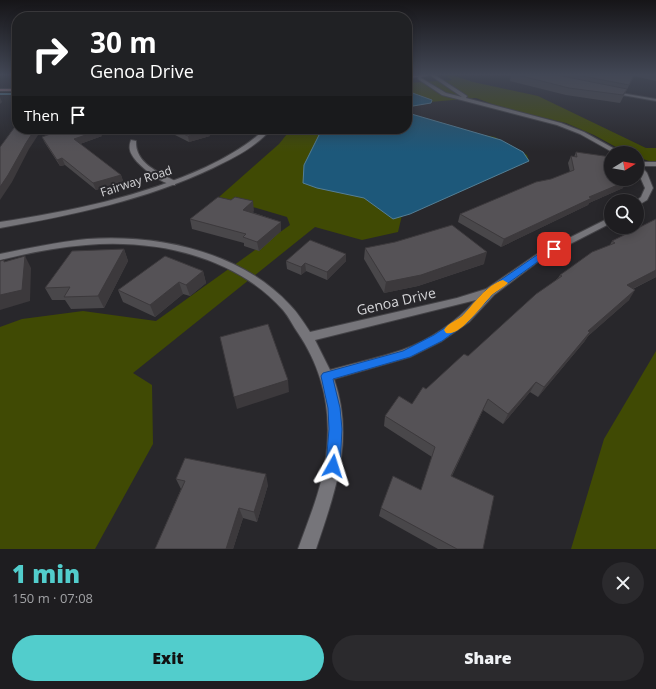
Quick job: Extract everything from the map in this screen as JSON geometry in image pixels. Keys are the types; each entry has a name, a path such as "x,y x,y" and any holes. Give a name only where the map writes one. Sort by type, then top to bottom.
{"street":[{"path":"466,101 559,124 582,133 606,146"},
{"path":"473,101 481,105"},
{"name":"Fairway Road","path":"0,225 97,206 172,183 228,158 251,144 262,134"},
{"path":"132,141 131,147 136,157 144,165 172,183"},
{"path":"644,164 656,164"},
{"path":"644,173 649,188 644,198"},
{"name":"Genoa Drive","path":"327,376 406,354 438,338 465,319 490,292 540,256 604,224"},
{"path":"0,257 46,248 106,242 152,243 186,249 223,262 267,288 293,314 308,337 327,376 334,408 335,448 333,466 307,549"},
{"name":"Genoa Drive","path":"308,337 458,302 490,292"}],"green space":[{"path":"412,101 446,101 412,104"},
{"path":"483,101 548,101 642,146 614,146 594,135 566,123 500,107"},
{"path":"422,119 461,131 495,137 527,155 529,161 423,208 403,211 398,232 362,240 315,227 133,373 152,385 153,444 95,549 0,549 0,327 22,319 83,311 156,321 290,225 287,217 219,197 279,144 287,134 412,134 412,126"},
{"path":"644,147 656,148 656,161 644,159"},
{"path":"656,351 656,549 571,549 604,439"}],"water":[{"path":"412,101 432,101 431,103 412,106"},
{"path":"412,114 501,140 523,152 529,161 410,214 393,219 364,198 317,188 303,183 304,165 320,134 412,134"}],"building":[{"path":"12,131 12,134 32,134 0,187 0,147"},
{"path":"50,134 88,134 74,139 121,175 93,183 62,158 57,160 42,137"},
{"path":"184,134 195,134 188,136"},
{"path":"576,152 604,156 604,186 615,186 589,197 592,198 504,239 460,214 536,182 551,179 574,170 571,156 577,157"},
{"path":"218,197 231,200 235,197 253,201 243,210 281,222 257,242 243,237 246,234 190,219"},
{"path":"656,219 656,270 627,285 635,290 588,331 590,332 544,387 536,382 508,414 488,399 451,476 494,496 483,549 457,549 381,508 393,476 421,490 435,447 385,416 399,396 412,404 423,387 426,389 464,354 468,356 536,294 562,276 560,275 592,252 615,243 612,241 626,234 644,234 644,225"},
{"path":"452,225 487,252 421,275 386,282 365,248 395,242"},
{"path":"310,240 346,254 327,272 305,263 301,267 286,261"},
{"path":"124,249 98,296 64,297 70,287 45,288 72,251"},
{"path":"25,256 22,290 0,295 0,261 4,260 4,262"},
{"path":"165,256 203,271 186,285 179,282 150,305 118,290"},
{"path":"268,324 288,380 234,397 220,337"},
{"path":"185,458 266,474 254,512 239,508 226,549 155,549 185,481 176,479"}],"slow traffic":[{"path":"450,330 465,319 490,292 503,283"}],"route":[{"path":"333,466 336,429 332,393 327,376 406,354 438,338 465,319 490,292 540,256 554,249"}]}
